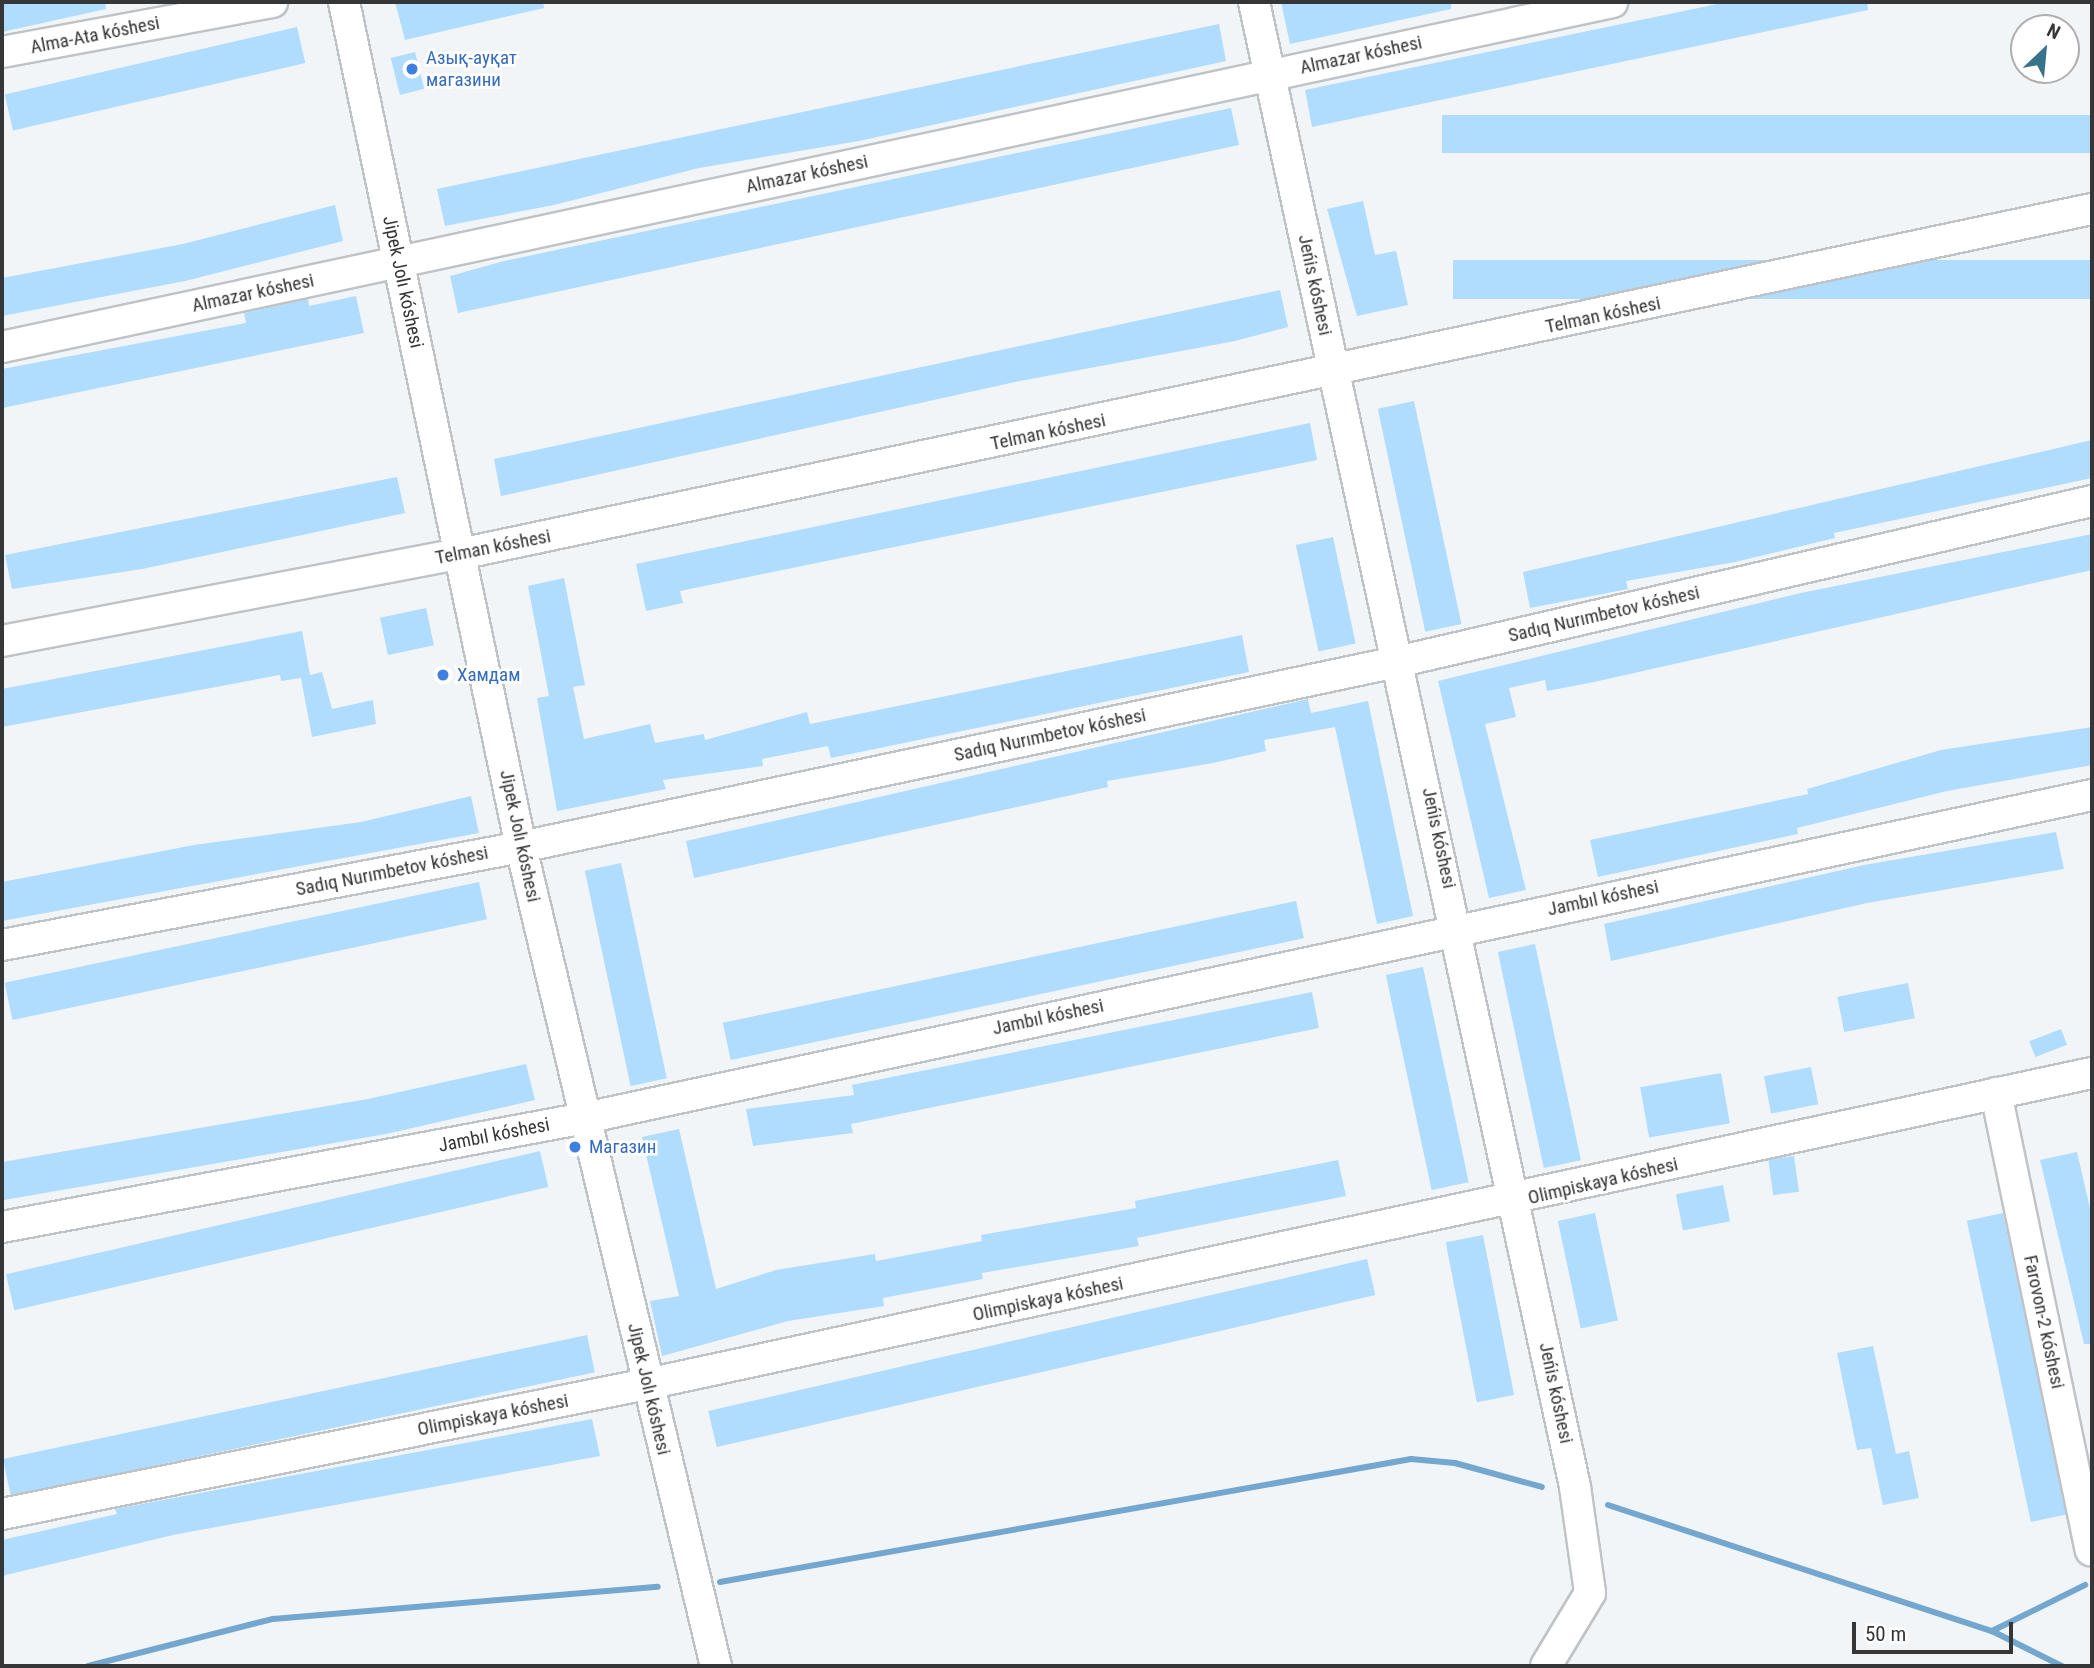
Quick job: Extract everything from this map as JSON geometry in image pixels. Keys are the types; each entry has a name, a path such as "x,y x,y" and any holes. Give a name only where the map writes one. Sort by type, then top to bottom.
{"street":[{"name":"Alma-Ata kóshesi","path":"2,52 272,2"},
{"name":"Jipek Jolı kóshesi","path":"344,2 521,847 716,1666"},
{"name":"Jeńis kóshesi","path":"1254,2 1333,373 1401,661 1516,1200 1590,1592 1546,1666"},
{"name":"Almazar kóshesi","path":"2,347 1612,2"},
{"name":"Telman kóshesi","path":"2,641 460,554 1333,373 2092,209"},
{"name":"Sadıq Nurımbetov kóshesi","path":"2,944 521,847 1401,661 2092,501"},
{"name":"Jambıl kóshesi","path":"2,1227 585,1118 1458,928 2092,795"},
{"name":"Olimpiskaya kóshesi","path":"2,1514 647,1384 1516,1200 2092,1073"},
{"name":"Farovon-2 kóshesi","path":"1996,1093 2091,1550"}],"building":[{"path":"2,2 105,2 106,9 2,32"},
{"path":"395,2 543,2 544,8 405,40"},
{"path":"1281,2 1451,2 1451,9 1290,44"},
{"path":"1727,2 1867,2 1868,10 1312,127 1305,90"},
{"path":"1219,24 1226,61 859,141 699,168 554,205 445,226 437,189"},
{"path":"297,27 305,63 13,131 5,94"},
{"path":"415,52 424,89 400,95 391,58"},
{"path":"1231,108 1239,145 458,313 450,276 504,261"},
{"path":"1442,115 2092,115 2092,153 1442,153"},
{"path":"1363,201 1375,255 1396,251 1408,305 1357,316 1327,209"},
{"path":"335,205 343,241 185,281 2,316 2,278 183,244"},
{"path":"1453,260 2092,260 2092,299 1453,299"},
{"path":"1280,290 1288,327 1235,341 1015,382 501,496 494,459"},
{"path":"356,296 364,333 2,408 2,369 246,323 244,313 308,299 309,306"},
{"path":"1414,401 1461,624 1425,632 1378,409"},
{"path":"1310,423 1317,460 680,591 683,603 646,611 636,564"},
{"path":"2092,440 2092,478 1834,533 1835,538 1735,562 1626,581 1628,589 1530,608 1523,572"},
{"path":"397,477 405,513 142,569 12,589 5,555"},
{"path":"2092,534 2092,570 1594,682 1547,691 1545,680 1509,688 1516,717 1485,724 1526,890 1489,898 1438,681 1801,593"},
{"path":"1333,537 1356,644 1318,652 1296,545"},
{"path":"564,578 585,685 573,687 584,739 650,724 655,743 704,734 705,740 807,712 810,724 1242,635 1249,672 831,758 828,746 762,759 763,766 663,780 666,789 557,811 537,698 549,696 528,586"},
{"path":"426,608 434,645 388,655 380,618"},
{"path":"302,631 310,675 322,672 332,709 373,700 376,724 312,737 301,678 281,681 280,675 2,727 2,689"},
{"path":"1308,699 1311,713 1368,701 1413,916 1377,924 1335,727 1264,740 1266,751 1107,781 1108,787 694,878 686,841"},
{"path":"2092,727 2092,765 1947,791 1797,828 1798,834 1598,877 1590,840 1808,794 1807,789 1941,750"},
{"path":"471,796 479,833 2,921 2,882 194,845 361,822"},
{"path":"2056,832 2064,869 1867,903 1611,961 1604,924 1864,865"},
{"path":"621,863 667,1078 631,1086 585,871"},
{"path":"479,882 487,919 12,1020 5,983"},
{"path":"1296,901 1304,938 731,1060 723,1023"},
{"path":"1535,944 1581,1160 1544,1168 1498,952"},
{"path":"1423,967 1469,1182 1432,1190 1386,975"},
{"path":"1908,983 1915,1018 1844,1032 1837,997"},
{"path":"1312,992 1319,1028 851,1124 853,1133 753,1146 746,1109 854,1095 852,1085"},
{"path":"2061,1029 2067,1045 2035,1057 2029,1041"},
{"path":"526,1064 535,1100 386,1134 4,1200 2,1162 368,1099"},
{"path":"1811,1067 1818,1104 1771,1113 1764,1076"},
{"path":"1721,1073 1730,1123 1649,1137 1640,1087"},
{"path":"679,1129 716,1289 776,1270 875,1254 876,1261 982,1241 981,1235 1136,1208 1135,1201 1338,1160 1346,1196 1137,1238 1139,1246 982,1273 983,1279 883,1298 884,1306 788,1321 662,1356 650,1301 679,1296 642,1137"},
{"path":"540,1151 548,1187 14,1310 6,1274"},
{"path":"2077,1152 2092,1217 2092,1344 2084,1344 2040,1160"},
{"path":"1794,1156 1799,1192 1773,1195 1768,1160"},
{"path":"1723,1185 1730,1221 1683,1230 1676,1194"},
{"path":"1595,1213 1618,1321 1581,1328 1558,1221"},
{"path":"2003,1213 2067,1514 2031,1522 1967,1221"},
{"path":"1483,1235 1514,1395 1477,1402 1446,1242"},
{"path":"1367,1259 1375,1295 717,1447 708,1411"},
{"path":"587,1335 595,1372 11,1496 3,1459"},
{"path":"1873,1346 1896,1454 1909,1451 1919,1498 1883,1505 1871,1448 1857,1450 1837,1353"},
{"path":"592,1419 600,1456 173,1535 2,1576 2,1540 117,1514 115,1509"}],"waterway":[{"path":"720,1582 1411,1459 1455,1463 1542,1487"},
{"path":"1608,1505 1992,1631 2085,1585"},
{"path":"88,1666 273,1619 658,1587"},
{"path":"1992,1631 2062,1666"}],"place":[{"name":"Азық-ауқат магазини","path":"412,69"},
{"name":"Хамдам","path":"443,675"},
{"name":"Магазин","path":"575,1147"}]}
